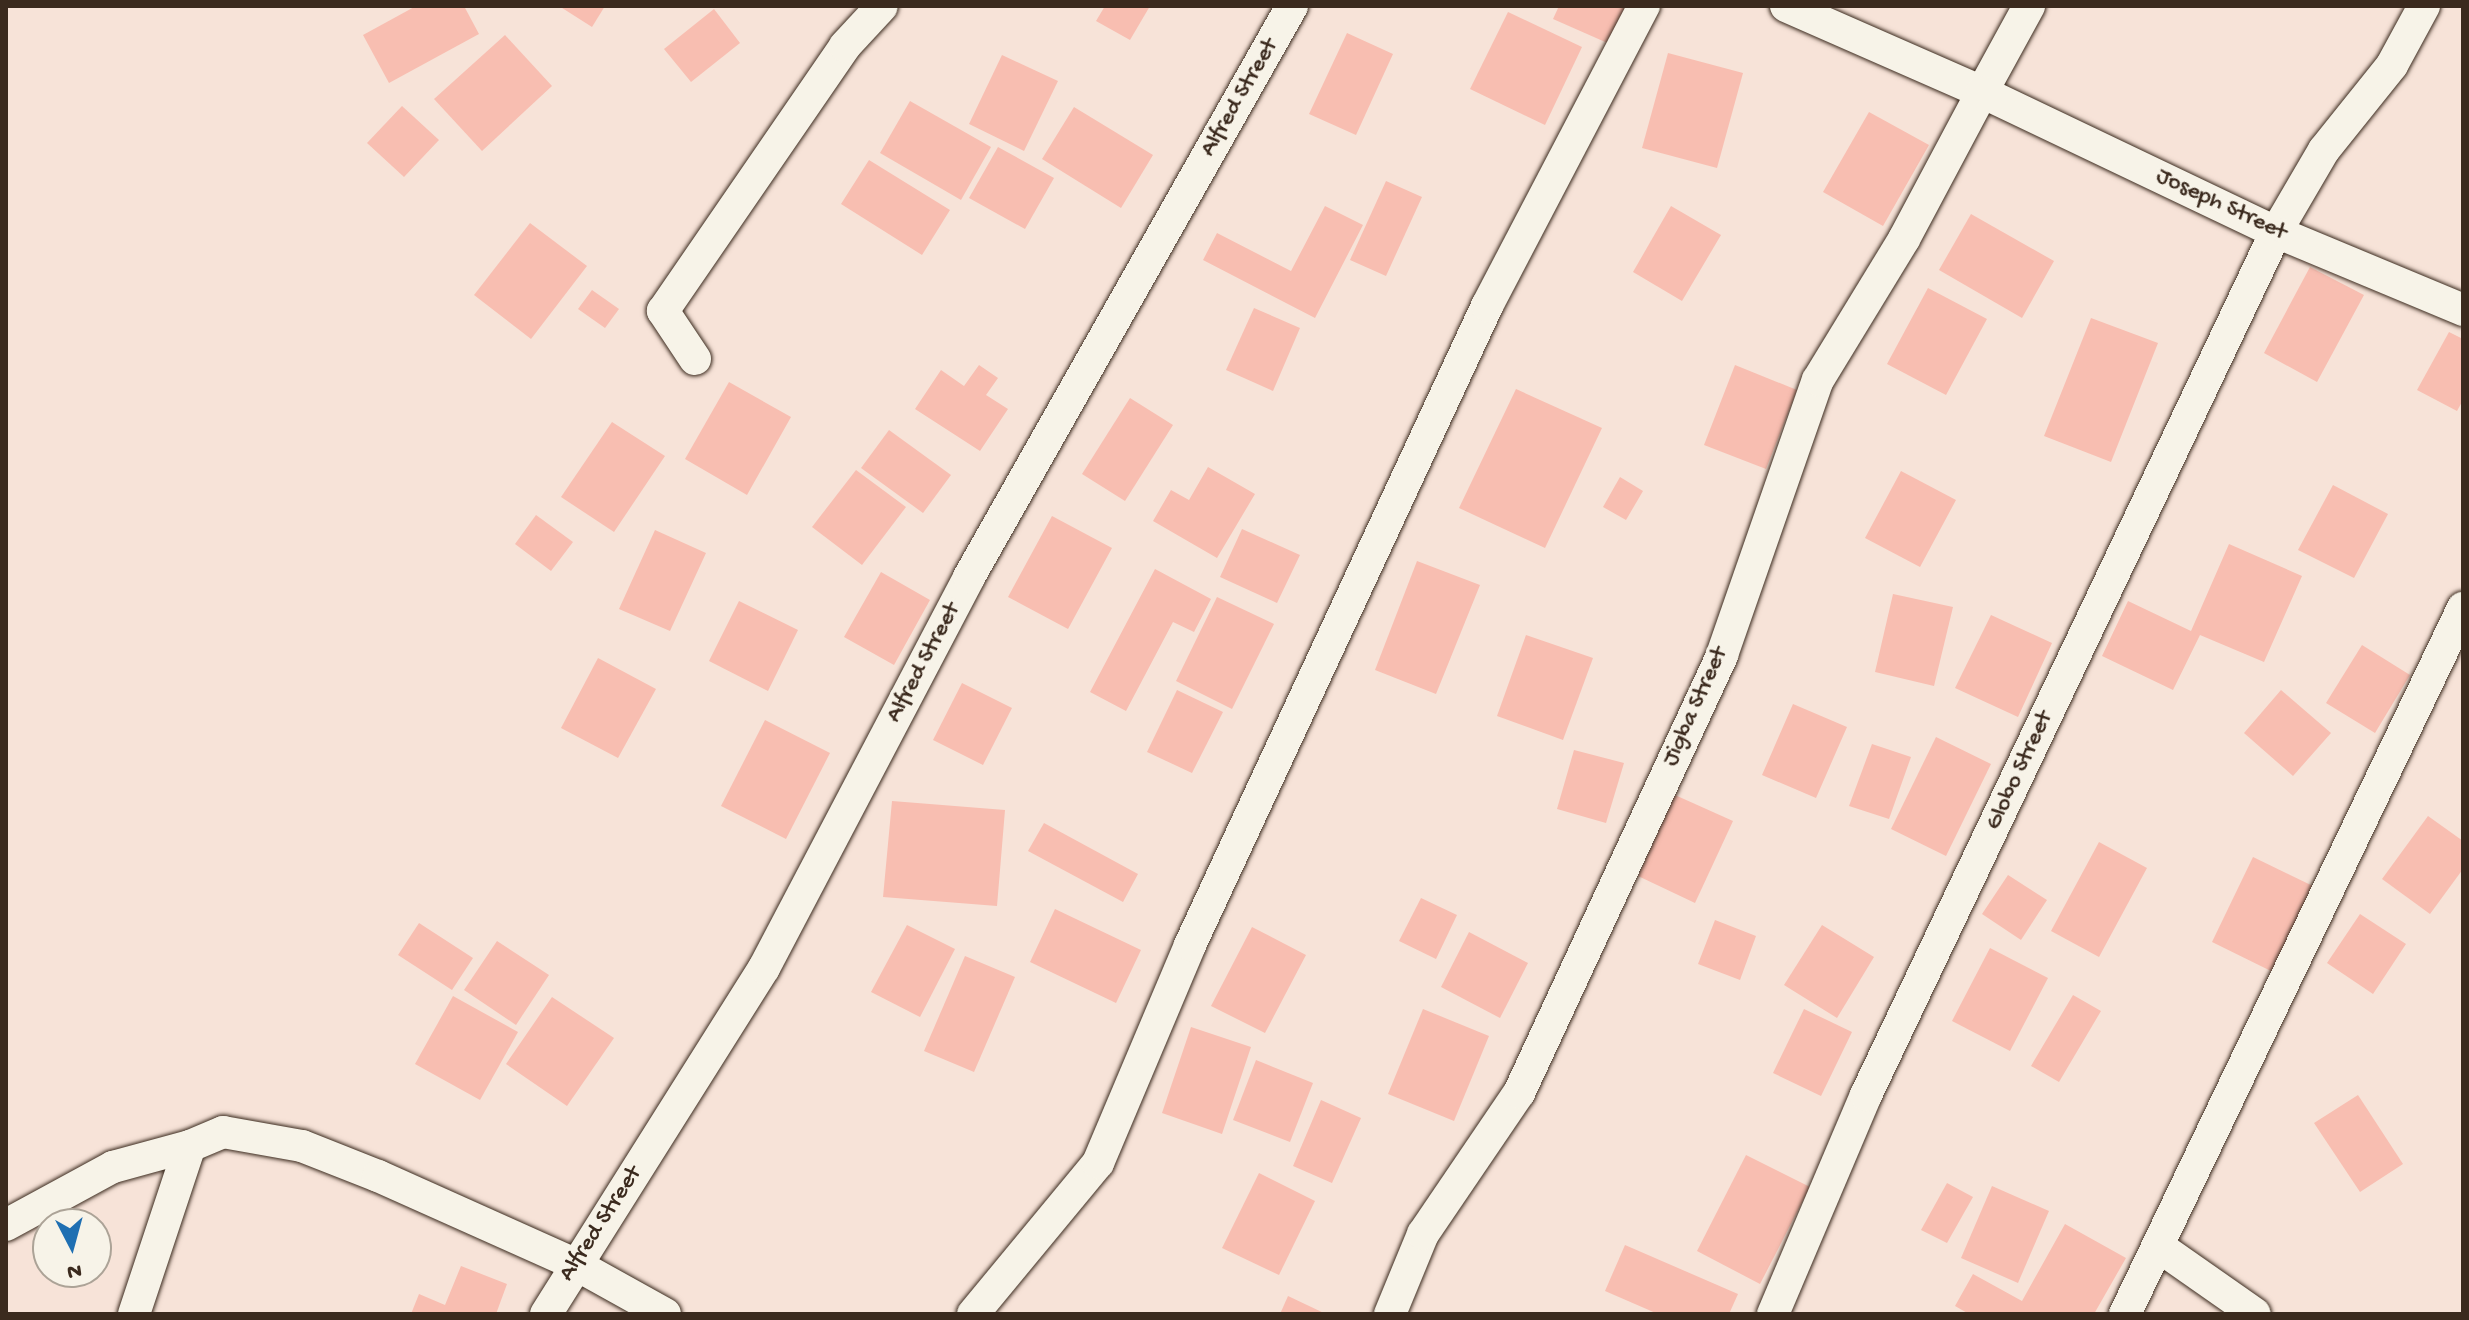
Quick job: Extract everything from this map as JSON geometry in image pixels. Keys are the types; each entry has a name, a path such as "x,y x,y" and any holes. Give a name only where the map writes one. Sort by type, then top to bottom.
{"street":[{"path":"695,359 663,311 845,46 882,6"},
{"name":"Alfred Street","path":"546,1314 764,968 969,577 1292,6"},
{"path":"973,1314 1098,1163 1190,945 1487,306 1644,6"},
{"name":"Joseph Street","path":"1786,6 1982,92 2276,232 2463,310"},
{"name":"Jigba Street","path":"1390,1314 1423,1234 1519,1093 1715,669 1818,380 1904,239 2029,6"},
{"name":"Globo Street","path":"1773,1314 1866,1095 2276,232 2324,150 2392,65 2424,6"},
{"path":"2125,1314 2463,608"},
{"path":"6,1225 113,1167 190,1146 223,1132 302,1146 575,1264 665,1314"},
{"path":"134,1314 190,1146"},
{"path":"2158,1246 2255,1314"}],"building":[{"path":"416,6 464,6 479,34 389,83 363,35"},
{"path":"559,6 605,6 592,27"},
{"path":"1105,6 1150,6 1130,40 1096,21"},
{"path":"1559,6 1630,6 1612,45 1553,19"},
{"path":"714,9 740,43 691,82 664,49"},
{"path":"1508,12 1582,47 1545,125 1470,89"},
{"path":"1347,33 1393,54 1356,135 1309,114"},
{"path":"505,35 552,86 482,151 434,99"},
{"path":"1668,53 1743,73 1717,168 1642,148"},
{"path":"1002,55 1058,81 1024,151 969,124"},
{"path":"910,101 991,147 961,200 880,153"},
{"path":"402,106 439,140 404,177 367,143"},
{"path":"1074,107 1153,155 1121,208 1042,159"},
{"path":"1869,112 1929,145 1883,226 1823,192"},
{"path":"998,147 1054,178 1025,229 969,198"},
{"path":"869,160 950,210 922,255 841,204"},
{"path":"1386,181 1422,197 1386,276 1350,260"},
{"path":"1325,206 1363,225 1315,318 1203,260 1217,233 1291,271"},
{"path":"1671,206 1721,235 1682,301 1633,272"},
{"path":"1971,214 2054,261 2022,318 1939,270"},
{"path":"530,223 587,266 531,339 474,295"},
{"path":"2310,267 2364,295 2317,382 2264,353"},
{"path":"1928,288 1987,319 1946,395 1887,364"},
{"path":"592,290 619,309 605,328 578,309"},
{"path":"1254,308 1300,328 1273,391 1226,370"},
{"path":"2091,318 2158,343 2111,462 2044,436"},
{"path":"2449,332 2463,339 2463,400 2457,411 2417,390"},
{"path":"979,365 998,378 986,395 1008,409 980,451 915,409 941,370 964,386"},
{"path":"1735,365 1797,390 1766,469 1704,445"},
{"path":"729,382 791,417 747,495 685,459"},
{"path":"1516,389 1602,428 1545,548 1459,508"},
{"path":"1130,398 1173,425 1125,501 1082,474"},
{"path":"612,422 665,456 614,532 561,497"},
{"path":"889,430 951,475 923,513 861,468"},
{"path":"1208,467 1255,494 1217,558 1153,521 1171,490 1189,500"},
{"path":"856,470 906,507 862,565 812,527"},
{"path":"1901,471 1956,500 1920,567 1865,538"},
{"path":"1620,477 1643,491 1626,520 1603,507"},
{"path":"2333,485 2388,514 2354,578 2298,550"},
{"path":"536,515 573,542 551,571 515,544"},
{"path":"1052,516 1112,548 1068,629 1008,597"},
{"path":"1242,529 1300,555 1277,603 1220,577"},
{"path":"655,530 706,553 670,631 619,609"},
{"path":"2229,544 2302,576 2264,662 2200,635 2173,690 2102,656 2128,601 2191,631"},
{"path":"1417,561 1480,585 1436,694 1375,670"},
{"path":"1155,569 1211,599 1194,632 1173,622 1126,711 1090,692"},
{"path":"881,572 930,600 894,665 844,637"},
{"path":"1893,594 1953,607 1934,686 1875,672"},
{"path":"1217,597 1274,624 1232,709 1176,681"},
{"path":"739,601 798,630 768,691 709,661"},
{"path":"1991,615 2052,643 2018,717 1955,688"},
{"path":"1526,635 1593,658 1563,740 1497,716"},
{"path":"2362,645 2410,675 2375,733 2326,703"},
{"path":"598,658 656,689 618,758 561,728"},
{"path":"962,683 1012,708 983,765 933,740"},
{"path":"1177,690 1223,712 1192,773 1147,752"},
{"path":"2281,690 2331,733 2293,776 2244,733"},
{"path":"1793,704 1847,727 1816,798 1762,775"},
{"path":"765,720 830,753 786,839 721,806"},
{"path":"1936,737 1991,764 1946,856 1891,829"},
{"path":"1872,744 1911,757 1889,819 1849,806"},
{"path":"1574,750 1624,763 1606,823 1557,809"},
{"path":"1675,795 1733,821 1695,903 1638,876"},
{"path":"892,801 1005,810 997,906 883,897"},
{"path":"2428,816 2463,841 2463,869 2430,914 2382,879"},
{"path":"1044,823 1138,874 1123,902 1028,851"},
{"path":"2099,842 2147,868 2099,957 2051,931"},
{"path":"2253,857 2317,888 2275,973 2212,942"},
{"path":"2008,875 2047,900 2021,940 1982,914"},
{"path":"1421,898 1457,915 1436,959 1399,941"},
{"path":"1055,909 1141,950 1116,1003 1030,962"},
{"path":"2360,914 2406,944 2373,994 2327,963"},
{"path":"1715,920 1756,936 1740,980 1698,964"},
{"path":"419,923 473,958 452,990 398,955"},
{"path":"907,925 955,949 920,1017 871,992"},
{"path":"1822,925 1874,957 1837,1018 1784,985"},
{"path":"1252,927 1306,955 1265,1033 1211,1006"},
{"path":"1469,932 1528,963 1500,1018 1441,987"},
{"path":"497,941 549,975 516,1025 464,990"},
{"path":"1990,948 2048,978 2010,1051 1952,1021"},
{"path":"965,956 1015,977 974,1072 924,1051"},
{"path":"2073,995 2101,1011 2059,1082 2031,1066"},
{"path":"453,996 518,1032 480,1100 415,1064"},
{"path":"552,997 614,1038 567,1106 506,1064"},
{"path":"1423,1009 1489,1036 1454,1121 1388,1094"},
{"path":"1804,1009 1852,1032 1821,1096 1773,1073"},
{"path":"1191,1027 1251,1047 1222,1134 1162,1113"},
{"path":"1256,1060 1313,1083 1290,1142 1233,1120"},
{"path":"2358,1095 2403,1164 2360,1192 2314,1123"},
{"path":"1321,1100 1361,1118 1332,1183 1293,1166"},
{"path":"1746,1155 1810,1187 1760,1284 1697,1251"},
{"path":"1259,1173 1315,1201 1279,1275 1222,1248"},
{"path":"1947,1183 1973,1197 1947,1243 1921,1230"},
{"path":"1992,1186 2049,1211 2018,1283 1961,1258"},
{"path":"2065,1224 2126,1258 2094,1314 1969,1314 1955,1306 1973,1274 2022,1301"},
{"path":"1625,1245 1738,1294 1729,1314 1658,1314 1605,1291"},
{"path":"461,1266 507,1284 496,1314 411,1314 419,1294 445,1305"},
{"path":"1288,1296 1326,1314 1280,1314"}]}
